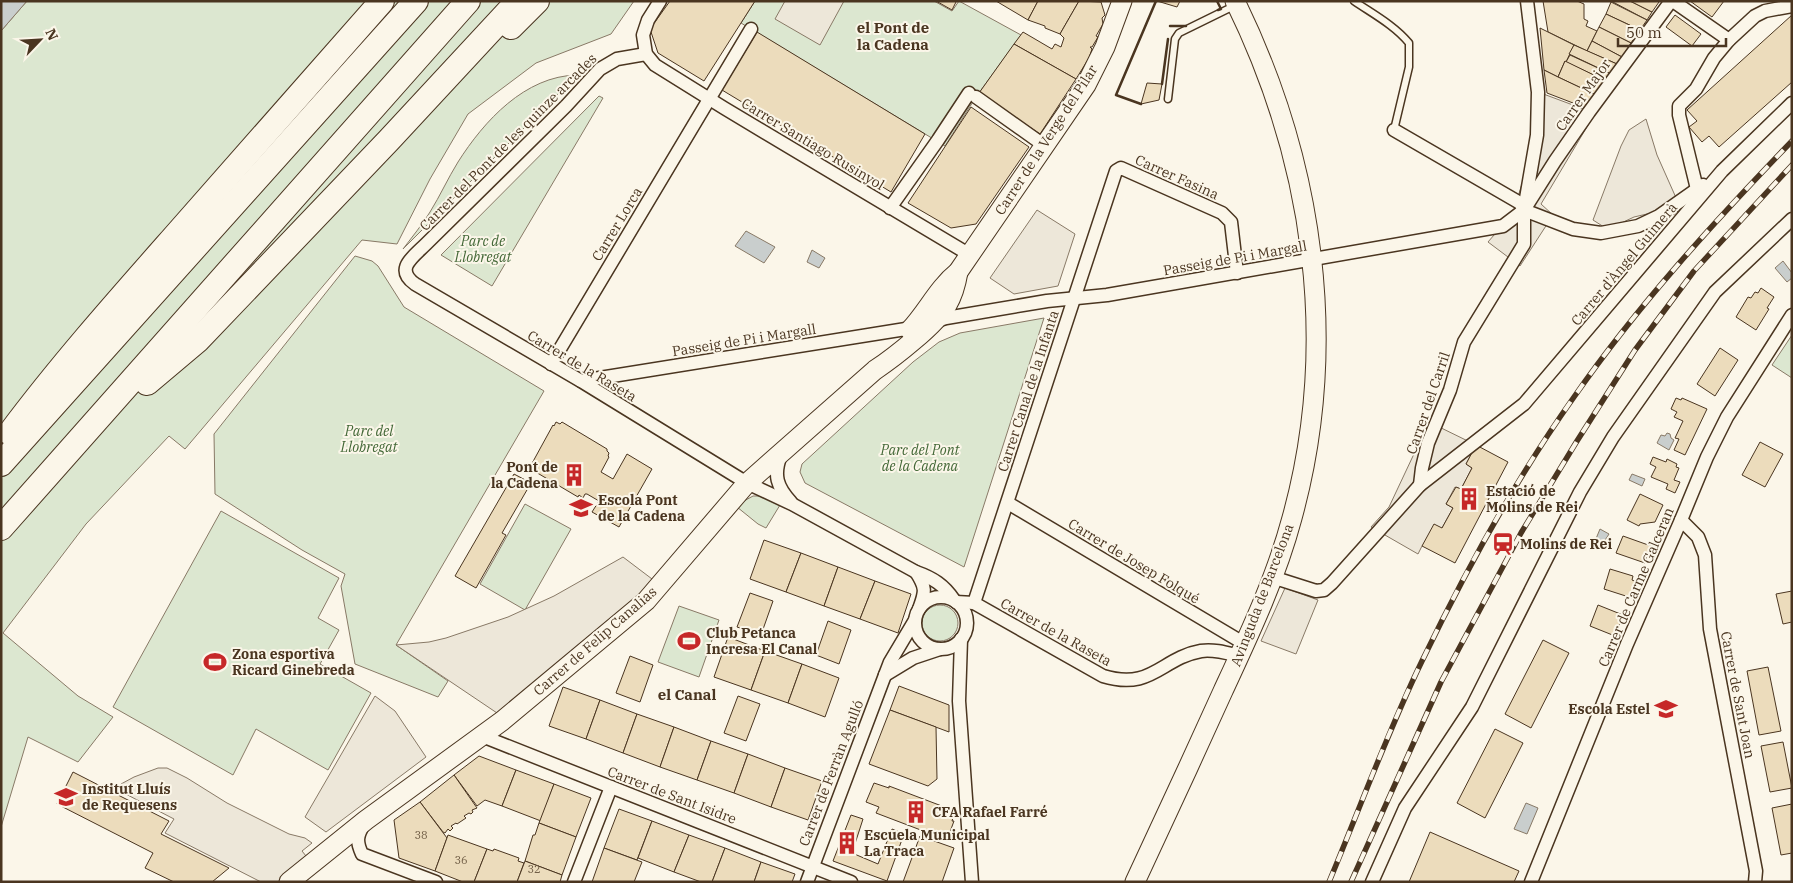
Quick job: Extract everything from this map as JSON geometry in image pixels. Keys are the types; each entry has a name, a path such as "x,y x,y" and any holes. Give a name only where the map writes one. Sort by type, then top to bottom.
{"highway":[{"path":"1,445 36,398 125,292 382,1"},
{"path":"1,464 416,1"},
{"path":"1,528 468,1"},
{"path":"91,428 198,340 389,140 518,1"},
{"path":"389,140 463,76 537,1"}],"street":[{"path":"646,54 644,28 660,1"},
{"name":"Carrer de la Verge del Pilar","path":"912,328 970,255 1086,85 1097,64 1122,1"},
{"name":"Carrer del Carril","path":"1420,485 1428,442 1450,390 1464,342 1524,244 1524,210 1537,134 1538,92 1527,1"},
{"path":"1672,1 1729,40"},
{"name":"Carrer Major","path":"1524,210 1589,112 1672,1"},
{"name":"Avinguda de Barcelona","path":"1135,882 1242,650 1272,577 1292,520 1307,455 1312,420 1316,378 1317,334 1313,260 1304,204 1285,124 1263,64 1236,3"},
{"path":"1696,190 1679,115 1679,106 1696,89 1714,58 1729,40 1755,16 1764,12 1792,6"},
{"name":"Carrer Lorca","path":"551,364 750,29"},
{"name":"Carrer Santiago Rusinyol","path":"646,54 655,65 708,98 970,255"},
{"name":"Carrer del Pont de les quinze arcades","path":"405,272 407,264 426,244 600,69 617,59 646,54"},
{"path":"890,208 972,95 1045,146"},
{"name":"Carrer d'Àngel Guimerà","path":"1420,485 1524,404 1722,171 1792,103"},
{"path":"1394,130 1520,203 1524,210 1573,229 1601,233 1638,226 1659,216 1722,171"},
{"name":"Carrer Fasina","path":"1116,171 1121,168 1222,213 1231,222 1237,273"},
{"name":"Carrer Canal de la Infanta","path":"974,603 1116,171"},
{"name":"Passeig de Pi i Margall","path":"940,319 1047,301 1107,295 1503,226 1524,210"},
{"path":"1372,882 1405,808 1472,707 1580,492 1613,437 1715,292 1792,219"},
{"name":"Carrer de la Raseta","path":"405,272 407,277 415,284 581,381 748,483 764,482 792,504 936,581 947,590 955,601"},
{"name":"Carrer de la Verge del Pilar","path":"940,319 937,308 944,298 951,278"},
{"name":"Carrer de Carme Galceran","path":"1531,882 1627,644 1716,436 1792,315"},
{"name":"Carrer de Felip Canalias","path":"874,370 893,359 940,319"},
{"name":"Passeig de Pi i Margall","path":"581,381 912,328"},
{"name":"Carrer de Felip Canalias","path":"289,882 366,820 482,736 646,601 748,483 874,370 888,351 912,328"},
{"path":"782,453 776,469 777,477 784,494 792,504"},
{"path":"1272,577 1316,591 1324,590 1339,576 1420,485"},
{"name":"Carrer de Josep Folqué","path":"1008,503 1242,650"},
{"name":"Carrer de Sant Joan","path":"1681,520 1698,537 1705,555 1710,629 1756,872 1755,882"},
{"path":"916,572 924,586 925,593 916,616 916,629 924,643 932,648 940,649"},
{"path":"916,616 925,604 935,598 944,597 955,601 974,603"},
{"path":"884,675 913,658 948,648 961,639 966,632 966,617 964,610 955,601"},
{"name":"Carrer de la Raseta","path":"974,603 1104,676 1118,680 1146,677 1201,651 1242,650"},
{"name":"Carrer de Ferràn Agulló","path":"807,882 884,675 916,616"},
{"path":"961,639 959,700 972,882"},
{"name":"Carrer de Sant Isidre","path":"482,736 851,882"},
{"path":"574,882 611,787"},
{"path":"366,820 357,836 357,843 362,854 436,882"}],"lane":[{"path":"1354,1 1394,28 1409,42 1409,67 1394,130"},
{"path":"1168,98 1175,39 1178,33 1236,3"}],"green space":[{"path":"27,1 634,1 611,34 536,63 468,114 430,179 397,244 362,240 185,449 169,436 86,524 3,633 78,696 113,717 78,762 28,737 1,827 1,31"},
{"path":"755,1 934,1 952,11 959,1 1021,35 976,97 945,146 741,23"},
{"path":"577,75 403,249 430,212 468,147 493,117 523,92 540,83 558,77"},
{"name":"Parc de Llobregat","path":"599,96 603,98 492,286 441,255"},
{"name":"Parc del Llobregat","path":"355,256 372,261 378,266 404,307 544,391 396,645 448,681 438,697 355,664 341,586 345,574 302,550 215,494 214,434"},
{"name":"Parc del Pont de la Cadena","path":"1044,318 964,567 805,483 800,472 802,464 913,362 939,342 960,333"},
{"path":"1792,335 1792,378 1772,365"},
{"path":"753,496 762,496 780,505 766,528 737,507"},
{"path":"525,504 571,529 525,610 480,584"},
{"name":"Zona esportiva Ricard Ginebreda","path":"221,511 339,578 318,618 339,630 320,664 371,693 328,770 256,729 233,775 113,707"},
{"path":"940,605 952,611 958,623 952,635 940,641 928,635 922,623 928,611"},
{"name":"Club Petanca Incresa El Canal","path":"679,606 719,620 699,677 658,662"}],"shaded area":[{"path":"1,1 27,1 1,31"},
{"path":"785,1 844,1 820,45 775,19"},
{"path":"1538,92 1581,108 1594,115 1541,204 1553,215 1520,266 1488,242 1513,213 1537,135"},
{"path":"1646,119 1657,155 1677,200 1660,211 1634,217 1617,225 1604,227 1593,220 1621,146 1629,130"},
{"path":"1037,210 1075,234 1058,286 1014,294 990,278"},
{"path":"746,231 775,247 764,263 735,246"},
{"path":"812,250 825,258 819,268 807,262"},
{"path":"1783,261 1792,273 1792,278 1787,282 1775,268"},
{"path":"1429,422 1476,445 1466,464 1472,468 1461,489 1455,487 1446,504 1453,508 1442,528 1422,546 1418,554 1371,527 1389,507"},
{"path":"1667,433 1674,440 1669,450 1657,443 1661,435 1665,436"},
{"path":"1632,474 1645,479 1642,486 1629,480"},
{"path":"1600,529 1609,534 1600,548 1593,546"},
{"path":"623,557 656,582 500,715 396,645 429,642 446,638 508,617 554,596"},
{"path":"1285,588 1318,600 1296,654 1261,641"},
{"path":"375,696 395,711 426,757 326,832 305,817"},
{"path":"158,768 167,768 227,803 289,834 305,838 312,843 302,851 310,861 283,882 261,882 165,833 174,819 116,789 134,777"},
{"path":"1526,803 1538,808 1527,834 1514,829"}],"building":[{"path":"670,1 755,1 704,81 658,53 650,29"},
{"path":"936,1 955,1 956,2 952,10"},
{"path":"996,1 1038,1 1028,20"},
{"path":"1038,1 1079,1 1060,34 1028,20"},
{"path":"1079,1 1101,2 1105,15 1102,18 1103,24 1096,36 1098,37 1092,47 1090,47 1092,49 1089,58 1076,79 1014,44 1023,32 1052,49 1055,44 1061,47 1064,38 1060,34"},
{"path":"1157,1 1180,1 1177,7"},
{"path":"1543,1 1577,1 1584,4 1584,19 1588,21 1586,26 1597,31 1587,51 1548,32"},
{"path":"1611,1 1630,1 1652,12 1647,20"},
{"path":"1630,1 1656,1 1659,2 1652,12"},
{"path":"1690,1 1724,1 1712,17"},
{"path":"1611,2 1647,20 1640,30 1606,14"},
{"path":"1606,14 1640,30 1631,43 1599,27"},
{"path":"1675,15 1701,34 1692,46 1666,27"},
{"path":"1792,15 1792,82 1719,147 1709,136 1702,142 1689,127 1697,121 1687,110"},
{"path":"1599,27 1631,43 1622,57 1592,41"},
{"path":"1540,28 1574,45 1558,77 1544,70"},
{"path":"757,32 925,134 891,192 722,90"},
{"path":"1592,41 1622,57 1617,64 1587,51"},
{"path":"1014,44 1076,79 1040,134 979,93"},
{"path":"1574,45 1617,64 1611,74 1569,54"},
{"path":"1570,55 1611,74 1606,81 1566,62"},
{"path":"1565,61 1606,81 1596,95 1558,77"},
{"path":"1544,70 1596,95 1586,108 1547,93"},
{"path":"1147,83 1162,84 1159,100 1141,104"},
{"path":"971,107 1029,147 976,224 951,228 908,203"},
{"path":"1761,288 1774,297 1756,330 1736,317 1748,297 1751,298"},
{"path":"1720,348 1738,360 1715,396 1697,384"},
{"path":"1676,398 1681,400 1682,398 1707,409 1685,455 1674,450 1679,439 1675,438 1683,421 1674,417 1677,412 1671,409"},
{"name":"Pont de la Cadena","path":"556,422 560,424 562,422 607,449 609,457 601,472 613,479 627,454 652,469 619,527 592,512 599,501 587,494 583,498 579,495 578,497 530,467"},
{"path":"1760,442 1783,454 1765,487 1742,475"},
{"name":"Estació de Molins de Rei","path":"1476,445 1508,462 1455,563 1422,546 1434,524 1442,528 1453,508 1446,504 1456,487 1461,489 1472,468 1466,464"},
{"path":"1653,457 1666,462 1667,459 1677,464 1676,467 1679,468 1674,480 1680,482 1675,493 1666,489 1668,484 1651,477 1656,467 1650,464"},
{"path":"514,474 531,483 502,533 506,535 476,588 455,576"},
{"path":"1640,494 1663,505 1655,522 1640,524 1639,526 1627,520"},
{"path":"1623,536 1651,546 1645,563 1616,553"},
{"path":"764,540 801,553 786,592 750,579"},
{"path":"801,553 838,567 824,606 786,592"},
{"path":"838,567 875,581 860,619 824,606"},
{"path":"1610,569 1633,576 1632,580 1637,582 1632,598 1604,589"},
{"path":"875,581 911,594 898,633 860,619"},
{"path":"1792,591 1792,622 1783,624 1776,594"},
{"path":"750,593 773,601 761,635 737,627"},
{"path":"1598,605 1623,615 1615,636 1590,626"},
{"path":"828,621 851,630 839,664 816,655"},
{"path":"728,637 765,651 751,690 714,677"},
{"path":"1543,640 1569,653 1531,728 1505,714"},
{"path":"765,651 802,664 788,703 751,690"},
{"path":"630,656 653,665 640,702 616,693"},
{"path":"802,664 839,678 825,717 788,703"},
{"path":"1768,667 1781,731 1759,735 1747,671"},
{"path":"899,686 949,705 949,732 890,710"},
{"path":"563,687 600,700 586,739 549,726"},
{"path":"738,696 760,704 746,741 724,733"},
{"path":"600,700 637,714 623,753 586,739"},
{"path":"890,710 936,727 937,779 928,786 869,764"},
{"path":"637,714 674,727 660,767 623,753"},
{"path":"674,727 711,741 697,780 660,767"},
{"path":"1495,729 1523,743 1485,818 1457,803"},
{"path":"711,741 748,754 734,793 697,780"},
{"path":"1783,742 1792,788 1770,792 1761,746"},
{"path":"748,754 785,768 771,807 734,793"},
{"path":"479,756 516,770 502,806 485,800 477,806 454,775"},
{"path":"785,768 822,781 808,820 771,807"},
{"path":"516,770 554,784 541,821 502,806"},
{"path":"73,772 169,821 161,834 229,868 212,882 174,882 145,868 153,853 57,804"},
{"path":"454,775 477,808 472,810 471,814 469,813 464,816 466,818 451,826 453,828 450,831 448,829 445,833 420,802"},
{"name":"CFA Rafael Farré","path":"874,783 889,788 889,786 955,811 952,821 954,821 947,840 876,813 879,807 866,802"},
{"path":"554,784 591,798 576,837 539,823"},
{"path":"420,802 447,838 435,871 399,858 394,820"},
{"path":"1792,804 1792,853 1781,855 1772,808"},
{"path":"619,809 652,821 637,860 604,848"},
{"name":"Escuela Municipal La Traca","path":"851,815 863,819 852,853 878,864 892,829 904,834 887,881 833,861"},
{"path":"652,821 689,835 674,872 638,858"},
{"path":"539,823 576,837 562,875 525,861"},
{"path":"1430,832 1519,871 1514,882 1409,882"},
{"path":"448,835 487,849 474,882 463,882 435,871"},
{"path":"689,835 725,848 712,882 701,882 674,872"},
{"path":"920,836 954,848 942,882 903,882"},
{"path":"604,848 642,862 634,882 592,882"},
{"path":"725,848 761,862 754,882 712,882"},
{"path":"487,849 493,851 494,849 519,858 518,861 524,863 517,882 474,882"},
{"path":"525,861 562,875 560,882 517,882"},
{"path":"761,862 795,874 792,882 754,882"}],"railway":[{"path":"1329,882 1409,688 1474,559 1532,460 1552,428 1624,330 1706,233 1792,141"},
{"path":"1351,882 1441,682 1521,533 1577,441 1635,350 1694,271 1792,165"}],"wall":[{"path":"1141,104 1116,95 1156,1"},
{"path":"1217,1 1221,9 1218,10"},
{"path":"1170,26 1186,26"},
{"path":"1162,84 1168,39"}],"place":[{"name":"Pont de la Cadena","path":"574,475"},
{"name":"Estació de Molins de Rei","path":"1469,499"},
{"name":"Escola Pont de la Cadena","path":"581,508"},
{"name":"Molins de Rei","path":"1503,544"},
{"name":"Club Petanca Incresa El Canal","path":"689,641"},
{"name":"Zona esportiva Ricard Ginebreda","path":"215,662"},
{"name":"Escola Estel","path":"1666,709"},
{"name":"Institut Lluís de Requesens","path":"66,797"},
{"name":"CFA Rafael Farré","path":"916,812"},
{"name":"Escuela Municipal La Traca","path":"847,843"}],"district":[{"name":"el Pont de la Cadena","path":"893,36"},
{"name":"el Canal","path":"687,694"}]}
